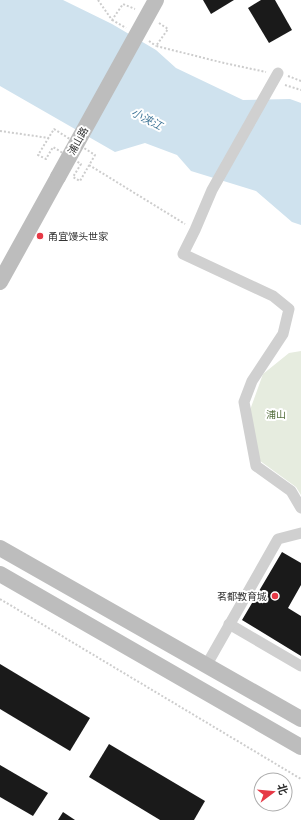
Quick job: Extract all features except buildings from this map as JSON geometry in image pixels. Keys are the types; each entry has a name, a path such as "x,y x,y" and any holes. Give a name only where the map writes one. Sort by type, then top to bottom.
{"main road":[{"name":"浦山路","path":"0,282 156,0"},
{"path":"0,548 301,719"},
{"path":"0,574 301,747"}],"street":[{"path":"272,82 212,190 183,254 274,296 289,310 283,334 252,381 244,402 256,466 291,491 301,508"},
{"path":"206,666 278,539 301,532"},
{"path":"230,624 301,666"}],"path":[{"path":"98,0 112,20 123,4 168,29 156,46 224,63 272,82 301,90"},
{"path":"54,129 38,155 46,159 53,147 69,156 81,164 73,177 80,181 95,155"},
{"path":"0,131 49,138"},
{"path":"89,165 195,230"},
{"path":"0,599 301,779"}],"green space":[{"name":"浦山","path":"301,351 301,495 296,487 256,458 250,410 263,374 289,353"}],"water":[{"name":"小浃江","path":"0,0 63,0 112,24 156,50 176,68 243,100 290,99 301,103 301,225 292,222 256,191 191,171 177,155 145,143 115,152 0,86"}],"place":[{"name":"甬宜馒头世家","path":"40,236"},
{"name":"茗都教育城","path":"275,596"}]}
